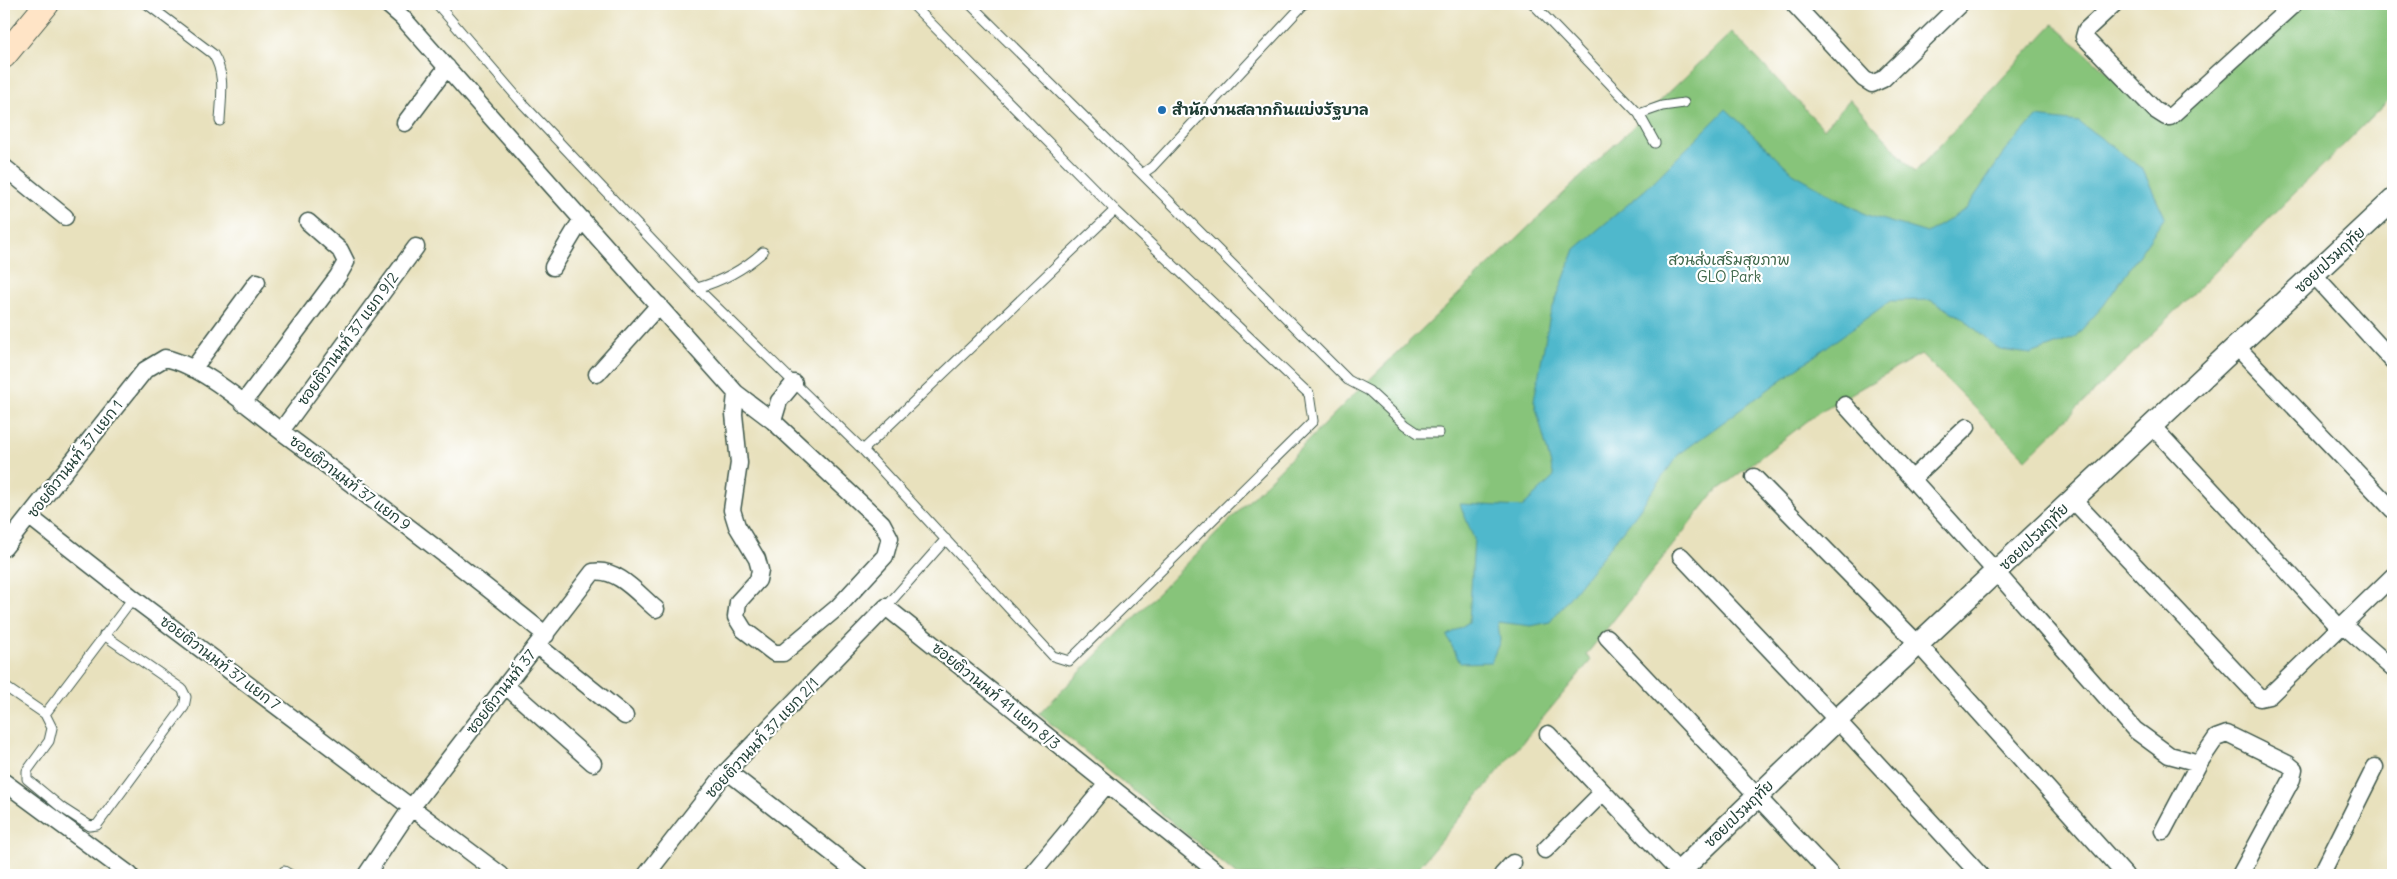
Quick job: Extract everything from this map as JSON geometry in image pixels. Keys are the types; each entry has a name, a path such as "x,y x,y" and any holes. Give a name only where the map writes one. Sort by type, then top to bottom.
{"main road":[{"path":"4,56 47,4"}],"street":[{"path":"387,4 402,17 736,394 773,420 882,523 890,538 885,556 838,607 783,653 774,653 744,630 736,617 738,602 758,580 760,570 757,559 737,526 732,510 739,463 734,414 736,394"},
{"path":"1794,4 1864,79 1872,84 1882,79 1960,4"},
{"path":"2114,4 2086,30 2084,37 2155,110 2166,117 2170,117 2294,4"},
{"path":"405,123 446,67"},
{"path":"4,167 65,217"},
{"name":"ซอยเปรมฤทัย","path":"1679,874 1837,720 1997,573 2392,202"},
{"path":"553,267 582,219"},
{"path":"243,403 338,276 346,262 340,250 308,222"},
{"name":"ซอยติวานนท์ 37 แยก 9/2","path":"280,431 416,247"},
{"path":"2314,275 2393,361"},
{"path":"193,369 257,282"},
{"path":"597,374 659,305"},
{"path":"2237,347 2393,510"},
{"name":"ซอยติวานนท์ 37 แยก 9","path":"145,370 165,358 179,361 243,403 445,553 625,716"},
{"name":"ซอยติวานนท์ 37 แยก 1","path":"4,548 145,370"},
{"path":"773,420 779,401 794,383"},
{"path":"1845,405 1997,573 2135,730 2169,755 2199,763"},
{"path":"2152,426 2341,625 2393,669"},
{"path":"1912,478 1967,428"},
{"path":"1754,476 1919,645 2126,875"},
{"path":"2073,500 2260,698 2269,696 2393,576"},
{"name":"ซอยติวานนท์ 37 แยก 7","path":"30,517 133,598 501,875"},
{"path":"1681,556 1837,720 1980,875"},
{"name":"ซอยติวานนท์ 37","path":"366,875 411,808 593,572 603,570 613,573 656,609"},
{"name":"ซอยติวานนท์ 37 แยก 2/1","path":"646,875 727,771 886,607"},
{"name":"ซอยติวานนท์ 41 แยก 8/3","path":"886,607 1221,875"},
{"path":"1607,638 1831,875"},
{"path":"506,686 593,763"},
{"path":"1548,734 1679,874"},
{"path":"2163,831 2199,763 2216,738 2227,734 2288,764 2294,770 2292,779 2240,875"},
{"path":"2321,875 2375,768"},
{"path":"727,771 860,875"},
{"path":"4,782 130,875"},
{"path":"1030,875 1106,784"},
{"path":"1545,850 1603,792"},
{"path":"1502,875 1513,863"}],"lane":[{"path":"147,4 213,54 220,65 222,78 220,121"},
{"path":"436,4 523,104 697,288 863,450 1053,656 1069,661 1313,421 1310,394 1114,210 912,4"},
{"path":"970,4 1348,380 1369,391 1406,425 1418,433 1439,434"},
{"path":"1142,174 1152,168 1304,4"},
{"path":"1533,4 1639,114 1655,143"},
{"path":"1639,114 1662,106 1684,103"},
{"path":"863,450 1114,210"},
{"path":"697,288 717,283 735,274 763,252"},
{"path":"886,607 946,539"},
{"path":"45,714 133,598"},
{"path":"4,686 45,714 52,728 49,741 27,771 27,779 90,826 97,825 184,706 186,697 182,689 104,635"}],"green space":[{"name":"สวนส่งเสริมสุขภาพ GLO Park","path":"2296,4 2383,4 2393,11 2393,96 2026,459 1921,354 1819,412 1714,493 1586,655 1591,660 1412,875 1237,875 1039,714 1347,401 1732,32 1824,129 1850,99 1915,172 2053,24 2164,123"}],"water":[{"path":"1726,109 1793,173 1867,215 1927,233 1966,209 2006,150 2036,117 2079,122 2142,168 2165,217 2104,305 2074,338 2031,354 2000,350 1961,317 1930,300 1890,301 1678,455 1636,514 1550,622 1531,626 1498,622 1500,641 1491,662 1460,663 1447,636 1469,622 1474,539 1460,504 1522,507 1554,477 1534,400 1550,315 1575,249 1646,189"}],"place":[{"name":"สำนักงานสลากกินแบ่งรัฐบาล","path":"1162,110"}]}
